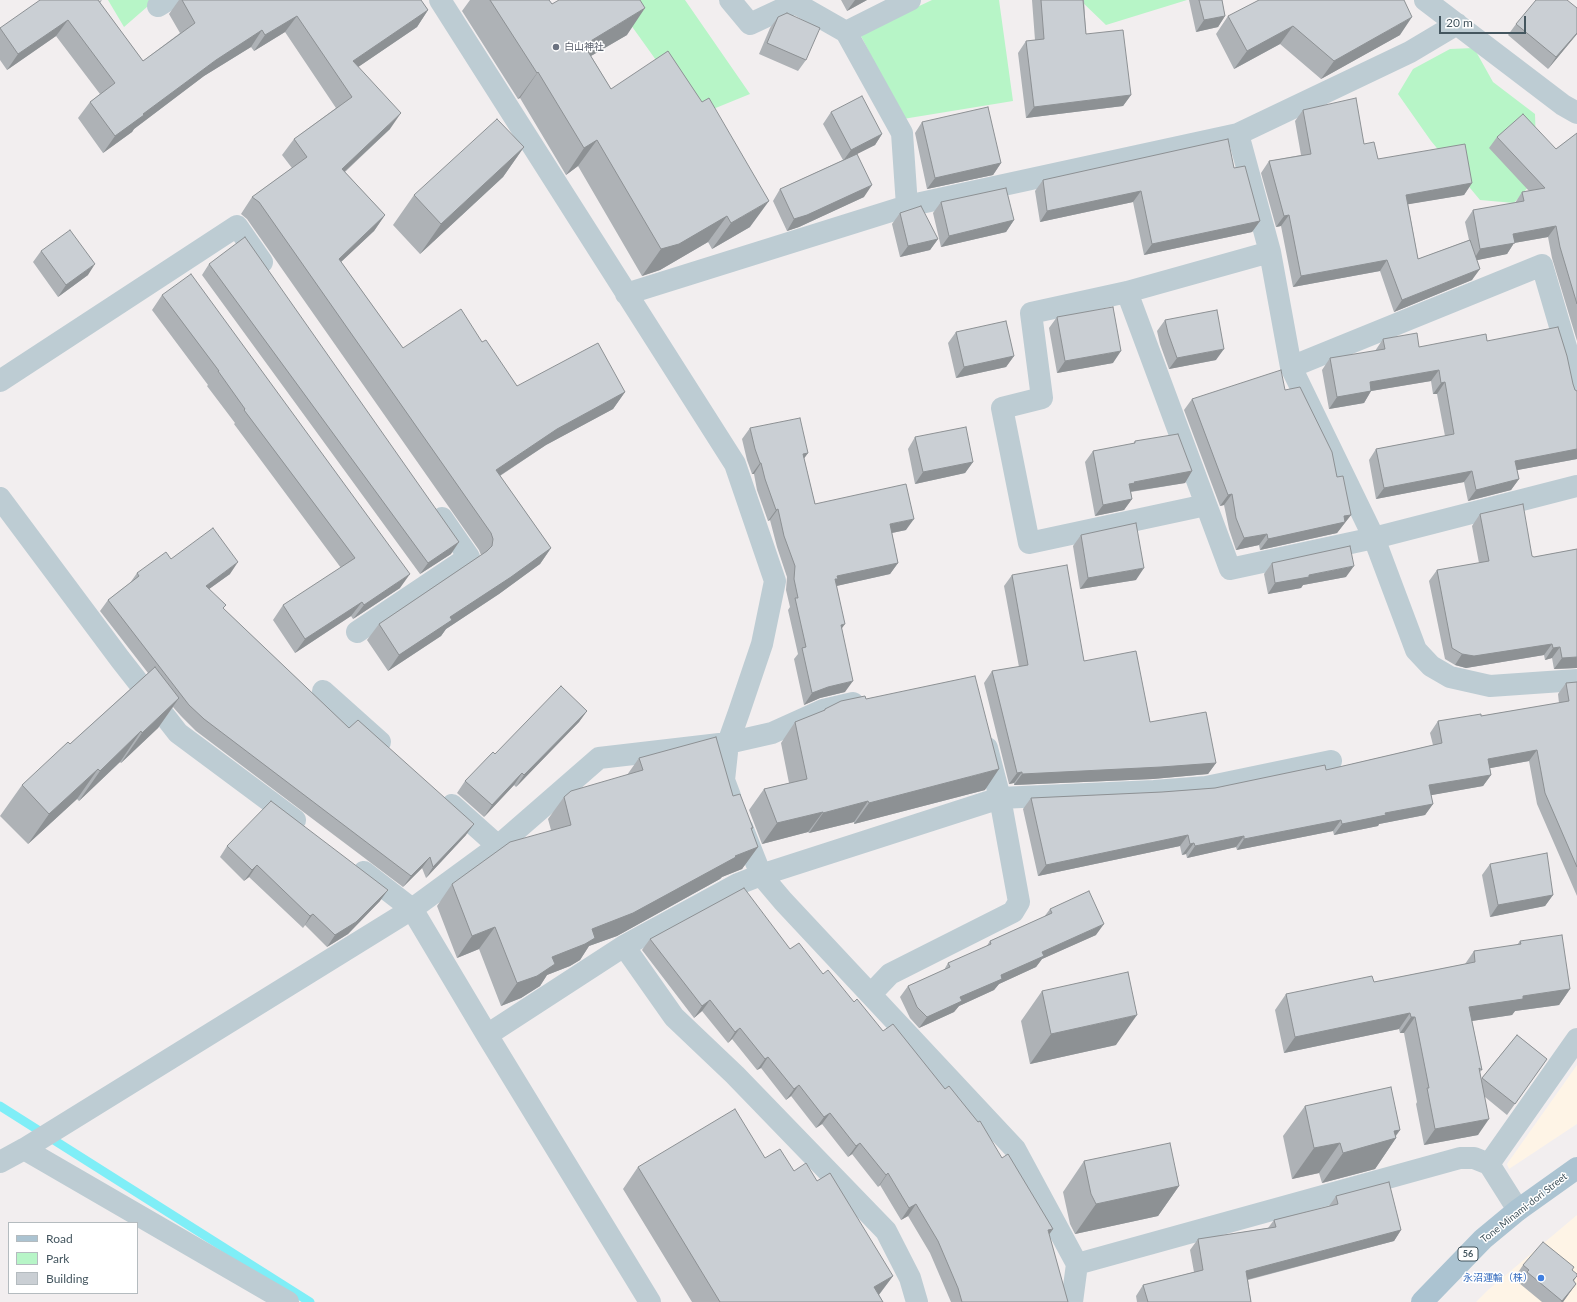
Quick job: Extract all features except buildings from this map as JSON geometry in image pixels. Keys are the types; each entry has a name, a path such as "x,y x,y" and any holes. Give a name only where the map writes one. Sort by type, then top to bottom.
{"main road":[{"name":"Tone Minami-dori Street","path":"1422,1302 1482,1239 1518,1210 1577,1168"}],"street":[{"path":"440,0 735,464 775,581 762,644 728,743 724,780 760,875 1015,1149 1077,1264 1072,1302"},
{"path":"730,0 750,24 795,3 846,32 902,133 907,206"},
{"path":"846,32 910,0"},
{"path":"1425,0 1563,105 1577,113"},
{"path":"626,294 907,206 1238,134 1410,52 1457,24"},
{"path":"1238,134 1270,252 1291,367 1374,538 1416,650 1431,666 1450,677 1490,686 1577,680"},
{"path":"0,381 237,226 273,278"},
{"path":"1206,505 1029,543 1002,408 1042,398 1031,314 1127,292 1270,252"},
{"path":"178,264 192,283"},
{"path":"1291,367 1542,265 1574,363 1577,393"},
{"path":"1127,292 1230,569 1374,538 1577,486"},
{"path":"0,498 120,660 178,733 312,833"},
{"path":"357,632 412,585 469,557 433,505"},
{"path":"323,691 393,753"},
{"path":"0,1162 24,1149 412,909 498,846 599,758 728,743 772,733 823,710 869,700"},
{"path":"871,994 890,974 1013,912 1019,902 1000,798 983,731"},
{"path":"487,1036 624,946 738,884 760,875 1000,798 1154,791 1206,787 1331,761"},
{"path":"439,794 498,846"},
{"path":"350,862 412,909 487,1036 650,1302"},
{"path":"624,946 674,1017 735,1075 886,1231 910,1278 917,1302"},
{"path":"1489,1164 1577,1039"},
{"path":"24,1149 288,1302"},
{"path":"1077,1264 1460,1158 1474,1158 1489,1164 1518,1210"}],"shaded area":[{"path":"1577,1065 1577,1124 1509,1169 1507,1164"},
{"path":"1577,1215 1577,1302 1476,1302 1488,1290"}],"green space":[{"path":"108,0 155,0 124,27"},
{"path":"613,0 685,0 750,94 696,116"},
{"path":"932,0 999,0 1013,101 903,119 860,34"},
{"path":"1080,0 1187,0 1106,25"},
{"path":"1474,48 1493,82 1535,114 1537,177 1514,203 1480,200 1431,141 1398,94 1413,69 1450,49"}],"waterway":[{"path":"0,1106 310,1302"}],"place":[{"name":"白山神社","path":"556,47"},
{"name":"永沼運輸（株）","path":"1541,1278"}]}
